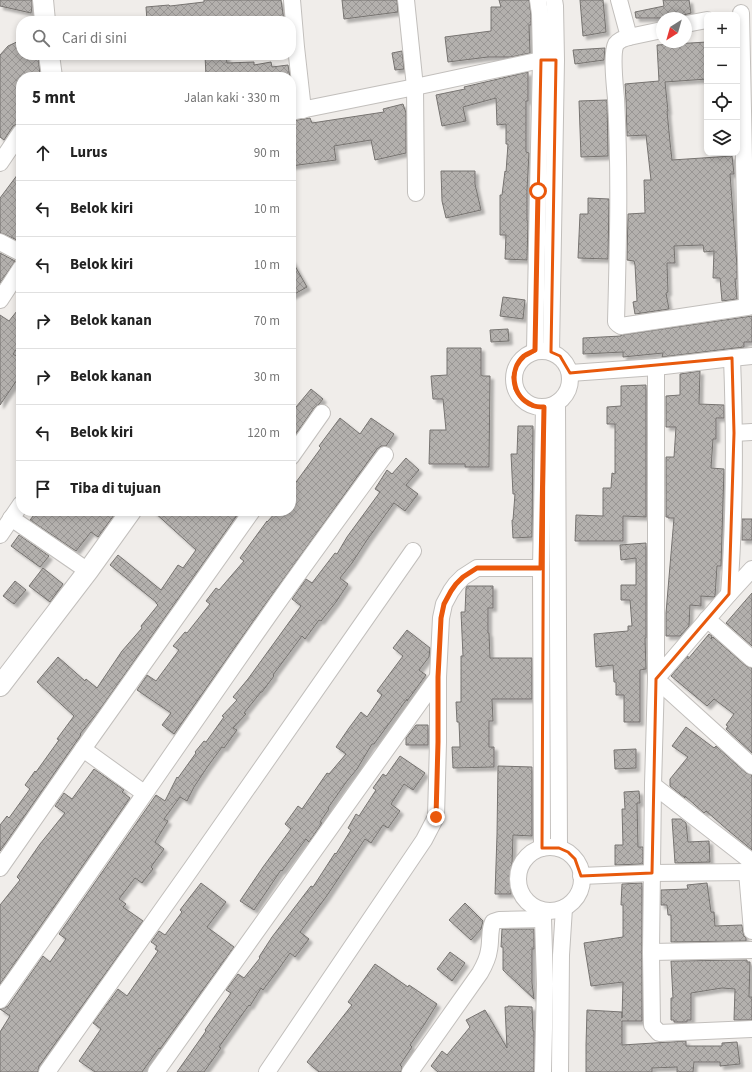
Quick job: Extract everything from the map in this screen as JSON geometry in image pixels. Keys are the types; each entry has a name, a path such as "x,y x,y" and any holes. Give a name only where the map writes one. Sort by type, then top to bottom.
{"street":[{"path":"43,0 45,16"},
{"path":"292,0 293,16"},
{"path":"406,0 415,87 416,193"},
{"path":"538,0 549,60 551,352"},
{"path":"535,350 538,184 554,0"},
{"path":"619,0 629,37"},
{"path":"656,31 629,37 620,40 616,44 614,63 618,129 619,246 616,322 621,326 750,306 741,13"},
{"path":"692,23 704,21"},
{"path":"296,47 297,111 549,60"},
{"path":"50,60 51,72"},
{"path":"0,163 16,139"},
{"path":"0,242 16,251"},
{"path":"0,300 16,276"},
{"path":"535,350 551,352 560,356 570,373 570,385 566,395 551,405 532,406 522,399 515,388 513,376 517,365 524,356 535,350"},
{"path":"570,373 752,356"},
{"path":"729,594 733,515 734,433 732,358"},
{"path":"656,366 656,679 651,952 652,1024 659,1033 752,1029"},
{"path":"542,848 541,568 551,405"},
{"path":"551,405 559,848"},
{"path":"296,449 322,413"},
{"path":"734,433 752,432"},
{"path":"0,1000 270,613 385,455"},
{"path":"0,535 16,512"},
{"path":"0,686 88,571 127,516"},
{"path":"0,868 248,516"},
{"path":"12,518 88,571"},
{"path":"47,1072 413,551"},
{"path":"267,1072 424,840 436,817 438,677 441,618 444,604 448,596 463,577 477,568 541,568"},
{"path":"656,679 752,569"},
{"path":"707,619 752,659"},
{"path":"156,1072 438,677"},
{"path":"656,679 752,766"},
{"path":"83,749 144,793"},
{"path":"653,785 750,867 752,931"},
{"path":"410,1072 480,973 487,960 491,926 493,922 541,914 564,908 574,900 582,882 581,869 575,859 568,852 559,848 542,848 526,857 520,869 518,880 520,890 526,900 541,914 545,984 543,1072"},
{"path":"581,876 750,867"},
{"path":"560,1072 561,955 564,908"},
{"path":"651,952 752,950"}],"highlighted area":[{"path":"541,60 556,60 551,352 560,356 570,373 732,358 734,433 729,594 656,679 652,873 581,876 575,859 568,852 559,848 542,848 544,407 532,406 522,399 515,389 513,377 517,365 524,356 535,351"}],"building":[{"path":"0,0 32,0 31,13 0,6"},
{"path":"204,0 281,0 283,16 147,16 146,7 204,2"},
{"path":"342,0 397,0 398,12 344,19"},
{"path":"499,0 529,0 531,15 531,25 529,25 530,53 511,57 488,57 448,62 445,37 491,31 491,7 501,7"},
{"path":"580,0 603,0 606,32 583,36"},
{"path":"663,0 689,0 691,12 656,12 656,18 636,18 635,12 664,6"},
{"path":"16,42 16,60 38,60 40,72 16,72 16,124 13,126 4,140 0,137 0,55 8,46"},
{"path":"704,42 704,79 665,82 672,160 732,156 734,174 730,174 737,266 737,279 735,279 737,299 722,301 720,278 713,278 714,251 704,252 703,245 674,246 675,263 667,263 668,292 666,293 669,309 635,314 633,302 637,301 635,265 634,261 627,260 628,214 645,213 644,180 651,180 646,135 627,136 625,84 659,81 657,48 692,48 692,43"},
{"path":"605,48 604,60 575,64 573,50"},
{"path":"402,51 404,69 395,70 392,53"},
{"path":"205,60 227,60 227,63 254,62 254,65 271,62 272,67 288,65 289,72 206,72"},
{"path":"528,72 528,101 526,101 526,152 529,153 527,190 527,260 505,259 506,235 500,235 500,195 502,195 505,171 506,172 508,144 506,144 506,124 497,125 496,98 463,107 466,121 442,126 436,95 465,89 464,87"},
{"path":"607,100 608,156 581,157 579,101"},
{"path":"403,104 406,113 406,153 375,160 371,140 334,146 336,160 296,165 296,120 310,118 312,123 384,112 383,109"},
{"path":"441,171 475,171 475,184 481,210 446,218 442,201"},
{"path":"16,177 16,240 0,233 0,198"},
{"path":"588,198 609,199 608,259 578,258 580,214 588,214"},
{"path":"0,253 15,261 0,283"},
{"path":"296,268 307,287 296,293"},
{"path":"503,297 525,300 523,319 500,316"},
{"path":"16,312 16,350 13,354 16,356 16,381 0,405 0,315 9,321"},
{"path":"752,316 752,342 744,342 744,347 662,357 663,353 623,357 623,352 583,354 583,338 621,336"},
{"path":"508,329 509,341 491,342 490,330"},
{"path":"447,348 481,348 481,375 490,376 489,467 465,467 465,464 429,464 430,430 446,430 443,399 433,399 431,376 447,375"},
{"path":"700,371 699,404 724,405 724,418 716,418 716,439 713,439 711,468 724,469 721,566 717,566 715,596 701,596 701,606 690,605 689,626 680,636 666,636 666,613 674,518 666,517 666,457 674,457 676,427 666,427 666,396 680,395 680,374"},
{"path":"646,385 646,517 623,516 623,541 575,541 576,515 603,516 603,488 611,488 612,473 615,474 615,424 607,424 607,407 621,406 621,386"},
{"path":"311,389 323,399 314,408 296,434 296,407"},
{"path":"340,418 360,434 371,418 394,434 386,446 381,446 377,449 174,734 162,725 171,713 137,690 147,675 156,681 179,650 173,646 185,632 187,633 210,604 206,601 216,588 219,590 244,561 240,558 267,521 272,516 296,516 296,482 321,448 319,446"},
{"path":"518,426 533,426 532,537 513,538 512,520 515,494 513,494 511,454 517,454"},
{"path":"406,458 419,470 406,485 418,494 405,511 394,503 340,578 348,584 336,602 321,621 319,620 305,639 302,636 262,692 244,713 246,714 233,728 237,730 208,766 194,787 187,801 180,797 164,819 168,821 155,842 164,849 151,867 153,869 142,883 135,878 119,899 126,904 123,907 143,921 39,1066 38,1072 0,1072 0,1032 10,1016 0,1009 8,1006 43,956 50,962 66,939 59,934 156,795 165,801 177,777 178,778 204,741 206,742 224,717 222,716 237,700 233,697 248,679 301,606 292,599 306,579 312,583 335,553 337,554 347,537 380,492 375,489 387,470 392,474"},
{"path":"33,516 113,516 98,537 91,532 76,551 30,520"},
{"path":"159,516 236,516 98,712 80,734 81,735 0,851 0,825 7,816 9,818 30,789 25,785 59,740 57,739 74,716 37,682 58,657 85,681 86,679 97,688 122,651 142,628 141,626 158,605 110,565 118,555 161,590 178,565 183,568 196,550"},
{"path":"742,519 752,519 752,540 742,540"},
{"path":"19,535 49,556 40,567 11,546"},
{"path":"646,543 646,669 640,670 640,722 624,722 624,695 616,695 616,682 614,682 613,665 596,667 594,634 628,631 628,626 632,626 630,600 621,600 621,585 636,585 636,558 621,560 620,545"},
{"path":"43,568 63,584 50,602 29,586"},
{"path":"15,581 26,590 14,604 3,596"},
{"path":"467,586 493,586 493,608 488,608 490,658 532,658 532,699 492,699 493,721 489,721 489,747 494,747 494,767 453,768 452,747 460,747 459,722 457,722 456,702 461,702 461,656 463,656 461,612 465,612"},
{"path":"752,593 752,646 726,623"},
{"path":"407,630 430,648 429,657 419,670 426,675 374,744 372,744 357,769 328,808 329,809 320,822 322,823 309,842 306,839 282,871 281,870 254,910 240,901 291,829 285,824 298,806 302,809 327,773 329,774 346,754 336,747 361,712 367,717 382,695 377,691 403,656 393,648"},
{"path":"709,634 712,636 711,639 713,637 746,666 752,668 752,753 726,729 728,726 726,725 734,714 714,699 707,706 671,676 688,656 688,659"},
{"path":"416,725 428,725 428,745 406,745 406,738"},
{"path":"686,727 714,748 716,746 746,773 752,775 752,850 706,811 704,813 685,796 685,798 670,786 670,779 688,757 672,746"},
{"path":"636,749 636,768 615,769 614,750"},
{"path":"400,756 425,773 413,790 404,784 391,804 400,811 388,828 383,825 371,843 365,839 326,897 300,932 309,939 295,957 290,953 263,990 261,988 250,1006 249,1005 219,1047 221,1048 204,1072 177,1072 231,993 226,990 238,974 244,978 260,958 259,957 272,937 311,886 313,887 351,830 348,828 356,814 359,816 376,790 373,788 383,774 386,776"},
{"path":"498,766 532,767 532,836 513,835 511,894 495,894"},
{"path":"94,769 124,790 122,792 130,798 0,984 0,905 20,880 17,877 40,844 65,813 55,806 64,793 72,799"},
{"path":"639,791 640,803 637,803 638,847 643,847 643,864 615,865 615,845 623,845 622,809 625,809 624,792"},
{"path":"672,819 681,819 686,823 688,842 709,841 710,862 675,863"},
{"path":"201,883 226,902 207,927 234,947 142,1072 95,1072 79,1061 101,1029 93,1023 118,989 127,996 158,951 155,949 157,946 151,942 159,931 165,935 182,912 180,910"},
{"path":"642,883 642,1021 622,1021 622,1045 686,1041 686,1046 722,1046 722,1043 737,1042 740,1064 720,1066 720,1062 694,1062 693,1072 677,1072 677,1067 652,1068 652,1072 586,1072 587,1010 622,1012 622,1018 623,982 591,986 584,943 623,937 623,905 621,905 622,884"},
{"path":"707,883 711,912 714,912 715,926 742,925 746,941 671,942 671,915 668,915 667,905 661,905 661,890 688,889 687,885"},
{"path":"465,903 483,921 481,929 471,940 449,920"},
{"path":"502,929 534,929 534,949 532,949 532,983 534,999 503,970 503,947 501,947"},
{"path":"450,952 465,963 452,981 437,969"},
{"path":"747,960 747,962 750,962 749,997 752,997 752,1020 734,1020 735,989 722,988 691,993 691,1020 687,1020 687,1022 674,1022 674,1020 671,1020 671,998 673,998 671,961"},
{"path":"375,964 408,987 409,985 437,1004 410,1045 412,1047 400,1065 402,1067 401,1072 319,1072 307,1062 352,1005 348,1002"},
{"path":"505,1007 532,1007 534,1031 534,1072 438,1072 431,1066 442,1051 447,1055 470,1027 466,1020 485,1010 507,1048"}],"route":[{"path":"436,817 438,677 441,618 444,604 456,584 463,577 477,568 541,568 544,407 532,406 522,399 515,388 513,376 517,365 524,356 535,350 538,191"}]}
